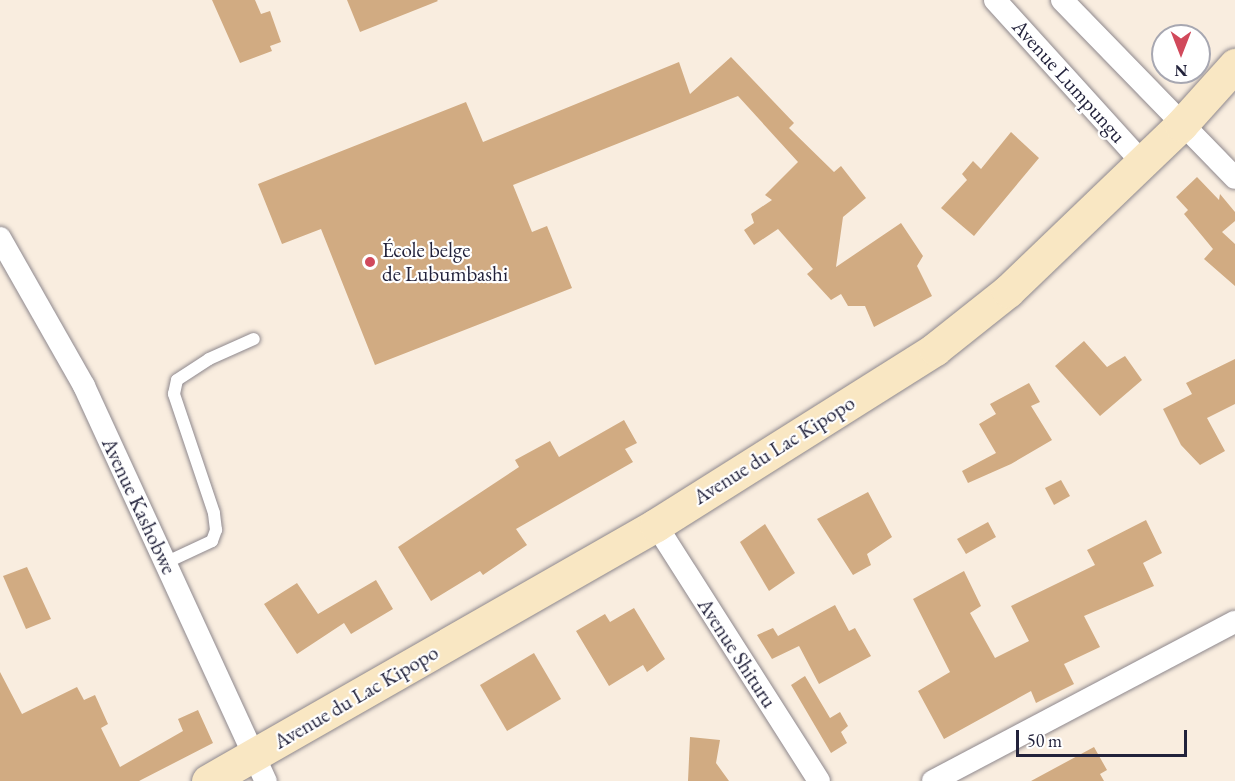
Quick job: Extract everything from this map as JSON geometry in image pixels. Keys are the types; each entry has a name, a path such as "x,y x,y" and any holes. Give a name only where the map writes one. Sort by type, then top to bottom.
{"street":[{"name":"Avenue Lumpungu","path":"995,0 1142,162"},
{"path":"1062,0 1235,178"},
{"name":"Avenue du Lac Kipopo","path":"208,781 260,768 656,525 934,349 1008,291 1181,125 1235,65"},
{"name":"Avenue Kashobwe","path":"0,238 84,386 260,768"},
{"name":"Avenue Shituru","path":"656,525 819,781"},
{"path":"933,781 1235,622"}],"lane":[{"path":"165,563 212,541 216,530 214,513 174,394 177,380 209,358 254,339"}],"building":[{"path":"212,0 255,0 261,14 270,11 281,42 270,46 272,51 240,63"},
{"path":"347,0 437,0 438,1 360,32"},
{"path":"731,57 794,123 789,128 834,172 841,166 866,198 843,217 836,267 901,223 923,256 917,266 932,296 874,327 865,306 848,306 841,294 831,300 807,274 813,269 778,229 754,245 744,230 754,223 751,214 772,200 765,195 798,162 738,96 513,185 532,232 547,226 572,288 375,365 321,229 282,244 258,184 466,102 483,142 679,62 690,94"},
{"path":"1011,132 1039,158 974,236 941,208 967,180 962,174 973,161 981,169"},
{"path":"1197,177 1219,200 1220,194 1235,212 1235,221 1222,232 1235,244 1235,286 1204,259 1213,249 1184,214 1188,210 1176,197"},
{"path":"1084,341 1107,367 1125,356 1142,380 1100,416 1055,366"},
{"path":"1235,359 1235,404 1207,418 1225,451 1200,465 1181,445 1163,409 1192,394 1186,383"},
{"path":"1029,383 1040,402 1031,406 1052,440 1011,464 968,483 962,471 996,453 979,424 996,414 990,404"},
{"path":"624,420 637,443 625,449 633,462 516,529 527,545 483,575 480,571 431,601 398,547 519,467 515,460 550,441 559,457"},
{"path":"1061,480 1070,496 1054,505 1045,488"},
{"path":"868,492 892,537 867,554 871,565 853,575 817,519"},
{"path":"1146,520 1162,553 1143,563 1154,586 1084,616 1100,647 1064,664 1074,684 1036,703 1031,691 944,739 918,691 950,672 913,599 964,571 981,606 970,613 995,658 1029,641 1011,606 1095,565 1087,550"},
{"path":"988,522 996,537 966,554 957,539"},
{"path":"765,524 795,573 769,591 740,542"},
{"path":"27,567 51,619 26,629 3,576"},
{"path":"376,580 393,609 351,634 344,623 297,654 264,604 297,583 318,614"},
{"path":"835,605 849,631 855,628 871,656 819,684 799,646 772,659 757,635 773,628 778,636"},
{"path":"634,608 665,659 647,672 643,665 609,686 576,631 605,614 610,622"},
{"path":"534,653 561,699 507,731 480,685"},
{"path":"0,672 22,714 77,687 84,700 95,695 108,724 101,728 120,767 183,731 178,719 198,710 213,743 139,781 0,781"},
{"path":"805,676 830,718 840,712 848,726 841,732 847,743 831,753 791,685"},
{"path":"690,737 720,740 716,763 729,781 688,781"},
{"path":"1094,747 1107,770 1100,774 1104,781 1031,781"}],"place":[{"name":"École belge de Lubumbashi","path":"370,262"}]}
